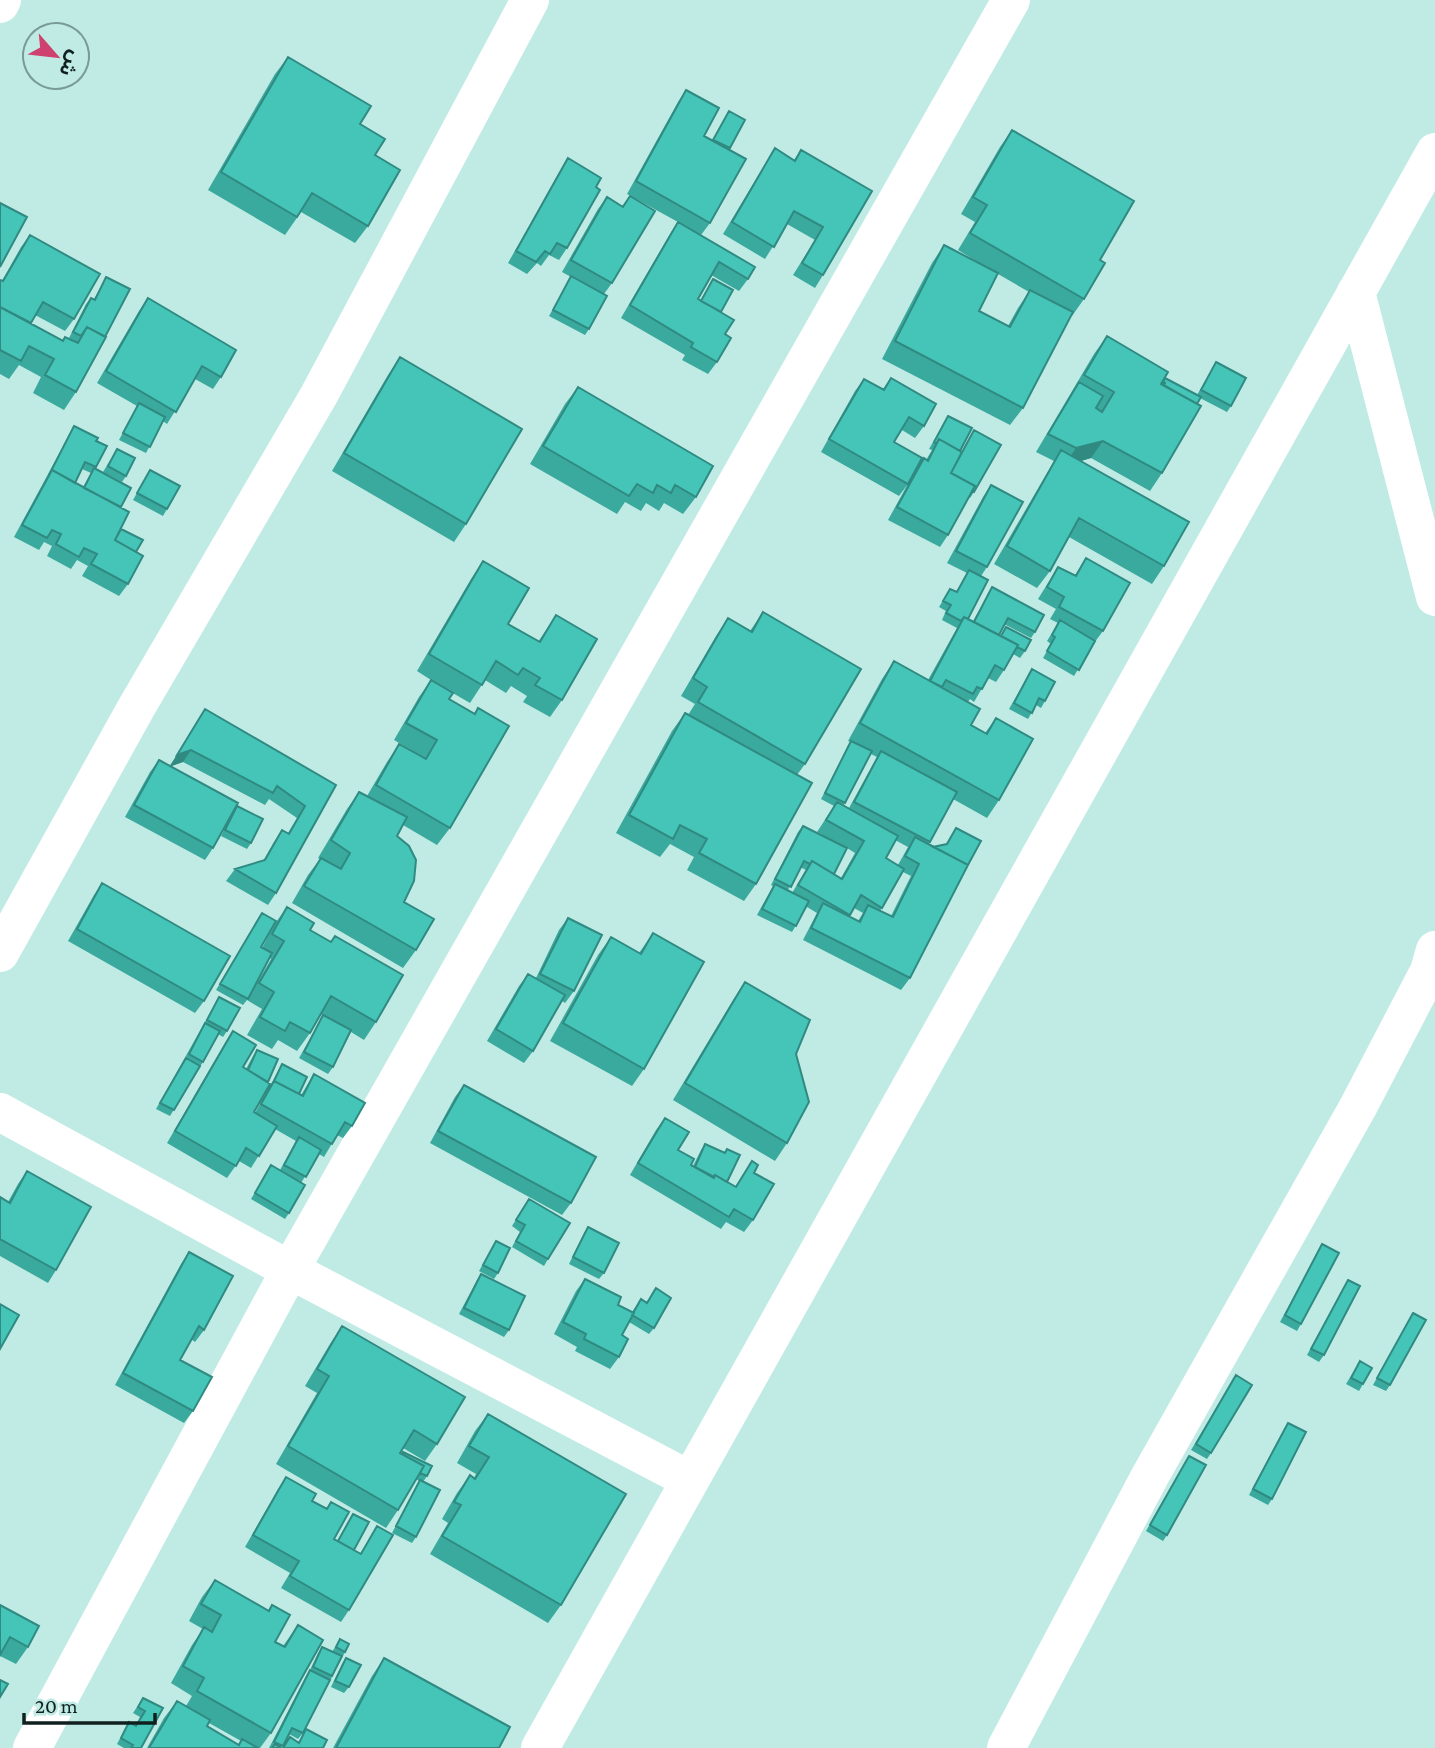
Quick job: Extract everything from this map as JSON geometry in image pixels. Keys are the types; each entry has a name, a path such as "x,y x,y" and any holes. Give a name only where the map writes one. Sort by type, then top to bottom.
{"street":[{"path":"0,953 136,708 319,395 530,0"},
{"path":"32,1748 290,1270 1011,0"},
{"path":"540,1748 1435,152"},
{"path":"1356,292 1435,597"},
{"path":"1006,1748 1150,1476 1358,1107 1429,971 1435,950"},
{"path":"0,1112 290,1270 690,1480"}],"building":[{"path":"288,57 371,106 360,124 385,139 375,155 400,170 368,226 312,193 297,217 221,172"},
{"path":"686,90 719,108 704,136 746,159 710,223 636,181"},
{"path":"729,111 745,120 730,148 713,140"},
{"path":"1012,130 1134,201 1100,260 1105,263 1084,299 970,233 987,205 973,197"},
{"path":"775,148 795,161 801,150 872,191 823,275 802,263 823,227 794,211 774,247 732,222"},
{"path":"568,158 601,178 596,187 600,190 567,248 557,243 550,254 545,251 536,262 516,251"},
{"path":"630,196 655,211 612,283 571,260 607,197 623,207"},
{"path":"0,203 27,217 0,267"},
{"path":"678,222 755,267 748,279 719,262 698,299 734,320 725,334 731,338 717,362 691,347 693,343 630,305"},
{"path":"30,235 100,274 74,319 43,302 31,323 0,307 0,280 3,281"},
{"path":"944,245 998,273 979,311 1010,327 1030,290 1073,312 1023,408 895,341"},
{"path":"571,276 607,296 589,329 553,310"},
{"path":"106,277 130,289 105,337 87,327 81,336 73,332 91,298 95,300"},
{"path":"713,279 733,290 721,312 701,301"},
{"path":"148,298 236,350 221,377 202,366 176,412 106,371"},
{"path":"0,307 63,341 65,337 78,343 87,327 106,337 76,392 45,375 54,359 29,346 21,361 0,350"},
{"path":"1107,336 1168,372 1161,384 1201,406 1162,473 1103,441 1076,448 1048,434 1079,382 1103,396 1096,408 1102,412 1114,392 1084,375"},
{"path":"400,357 522,429 466,524 344,453"},
{"path":"1216,362 1246,378 1231,406 1201,390"},
{"path":"891,378 936,404 924,426 909,417 894,442 922,458 908,484 829,439 864,379 884,390"},
{"path":"1165,378 1201,397 1197,404 1164,385"},
{"path":"578,387 713,466 696,497 675,485 671,493 657,485 653,493 637,484 629,496 543,446"},
{"path":"139,403 165,417 150,447 123,433"},
{"path":"948,416 972,428 960,451 939,439 936,444 934,442"},
{"path":"74,426 98,438 96,441 107,446 96,467 85,462 75,483 52,470 49,475"},
{"path":"974,430 1001,445 974,492 972,491 975,486 951,473"},
{"path":"939,439 962,452 951,473 975,486 948,535 897,507 924,458 928,461"},
{"path":"117,449 135,458 126,476 108,466"},
{"path":"1061,450 1189,522 1164,566 1079,518 1050,571 1007,546"},
{"path":"94,468 131,488 121,507 84,488"},
{"path":"52,470 129,512 115,540 143,556 128,584 91,564 97,554 84,548 79,557 56,544 61,534 52,530 47,538 22,525"},
{"path":"150,470 180,486 167,509 137,493"},
{"path":"991,485 1023,502 987,567 956,551"},
{"path":"121,529 143,540 136,552 115,540"},
{"path":"1086,558 1130,583 1103,631 1059,607 1064,597 1047,587 1058,567 1076,576"},
{"path":"483,561 529,588 508,624 540,642 556,615 597,639 562,700 535,685 540,678 523,668 518,675 496,661 482,685 429,654"},
{"path":"969,570 988,580 968,619 964,617 961,621 946,613 951,605 943,601 950,589 957,592"},
{"path":"992,587 1044,615 1035,632 1008,618 999,635 974,622"},
{"path":"763,612 861,669 805,764 698,702 707,687 693,678 728,618 752,632"},
{"path":"964,617 1018,645 1004,670 995,665 982,689 977,687 973,694 946,680 942,687 930,681"},
{"path":"1060,620 1095,641 1079,670 1047,651"},
{"path":"1006,627 1031,640 1025,651 1001,636"},
{"path":"894,661 980,709 971,725 987,734 996,718 1033,739 999,800 860,723"},
{"path":"1032,669 1055,682 1045,701 1039,698 1032,713 1014,703"},
{"path":"431,680 453,693 449,699 475,714 478,708 509,726 450,828 376,785 399,744 426,759 437,740 406,723"},
{"path":"205,709 336,785 276,893 235,869 265,860 282,830 289,834 305,806 277,786 273,793 191,750 177,755"},
{"path":"685,713 812,783 756,884 699,853 707,839 680,825 673,839 629,815"},
{"path":"851,741 872,751 845,803 825,793"},
{"path":"881,751 957,792 930,842 854,802"},
{"path":"159,760 238,803 213,848 134,805"},
{"path":"359,792 407,817 397,836 409,846 416,860 414,881 404,902 434,919 416,950 304,886 321,858 341,869 350,853 331,840"},
{"path":"837,802 898,836 886,858 904,869 882,908 861,895 850,915 798,885 812,861 842,879 864,841 826,820"},
{"path":"237,806 263,819 251,843 225,830"},
{"path":"803,826 847,848 834,874 812,861 810,864 804,861 791,887 775,879"},
{"path":"956,828 981,841 968,865 933,847 947,844"},
{"path":"915,837 968,865 910,978 811,928 823,903 860,922 868,905 893,917 919,864 905,856"},
{"path":"102,883 230,956 204,1001 77,929"},
{"path":"775,884 809,901 796,926 762,909"},
{"path":"287,907 314,923 310,930 331,942 335,936 403,975 376,1022 331,996 310,1033 290,1022 285,1031 260,1017 274,992 259,983 284,941 272,934"},
{"path":"262,913 276,921 261,947 272,953 248,999 220,984"},
{"path":"568,918 602,935 574,991 540,974"},
{"path":"653,933 704,962 644,1069 563,1023 611,937 641,954"},
{"path":"528,974 565,995 533,1051 496,1029"},
{"path":"745,982 810,1020 796,1054 809,1102 787,1143 685,1083"},
{"path":"219,997 240,1008 227,1031 207,1020"},
{"path":"323,1015 351,1030 333,1067 304,1052"},
{"path":"205,1023 220,1031 203,1062 189,1054"},
{"path":"233,1031 256,1045 243,1067 270,1084 254,1112 277,1126 259,1156 246,1148 236,1166 175,1131"},
{"path":"257,1050 278,1059 268,1082 248,1070"},
{"path":"186,1058 200,1066 174,1110 160,1103"},
{"path":"282,1064 307,1077 299,1094 274,1081"},
{"path":"314,1074 365,1103 352,1126 345,1122 332,1144 261,1104 274,1081 303,1096"},
{"path":"464,1085 596,1157 571,1203 438,1131"},
{"path":"665,1118 689,1132 678,1150 694,1159 691,1165 714,1178 715,1175 736,1187 752,1161 758,1165 754,1173 774,1184 753,1220 734,1209 729,1217 638,1163"},
{"path":"299,1137 321,1150 306,1177 284,1165"},
{"path":"705,1144 725,1153 727,1149 740,1155 727,1182 695,1167"},
{"path":"271,1165 305,1185 289,1213 255,1193"},
{"path":"27,1171 91,1207 56,1270 0,1239 0,1197 10,1203"},
{"path":"529,1199 570,1223 548,1259 516,1241 525,1225 516,1220"},
{"path":"588,1227 619,1243 604,1273 573,1257"},
{"path":"496,1241 510,1248 498,1273 483,1265"},
{"path":"1322,1244 1339,1253 1301,1324 1285,1315"},
{"path":"189,1252 233,1276 204,1330 199,1326 180,1360 212,1377 193,1411 123,1373"},
{"path":"481,1274 525,1296 509,1330 464,1308"},
{"path":"585,1279 621,1297 618,1305 634,1313 622,1335 628,1339 619,1357 584,1339 586,1334 563,1322"},
{"path":"1348,1280 1360,1286 1324,1355 1311,1349"},
{"path":"656,1288 671,1298 654,1328 632,1315 641,1299 647,1303"},
{"path":"0,1304 19,1315 0,1349"},
{"path":"1413,1313 1426,1320 1390,1385 1377,1378"},
{"path":"342,1326 465,1397 437,1444 414,1430 400,1453 424,1466 398,1510 288,1446 329,1376 317,1369"},
{"path":"1360,1361 1372,1368 1363,1384 1351,1378"},
{"path":"1236,1375 1252,1385 1211,1453 1196,1444"},
{"path":"488,1414 626,1494 561,1605 442,1536 461,1505 454,1502 470,1475 475,1479 489,1457 469,1446"},
{"path":"1288,1423 1306,1432 1272,1499 1253,1489"},
{"path":"403,1452 432,1466 427,1476 420,1473 424,1466 402,1454"},
{"path":"1189,1456 1206,1465 1167,1535 1150,1525"},
{"path":"286,1477 316,1494 312,1501 327,1509 331,1502 349,1512 334,1539 361,1554 377,1526 393,1535 349,1610 290,1576 299,1561 253,1535"},
{"path":"420,1480 440,1490 416,1537 396,1526"},
{"path":"353,1514 369,1522 354,1550 338,1541"},
{"path":"215,1580 269,1611 272,1605 290,1615 275,1642 285,1647 298,1625 323,1640 271,1733 197,1691 204,1678 183,1666 204,1627 212,1632 221,1615 201,1604"},
{"path":"0,1605 39,1626 28,1647 10,1637 0,1655"},
{"path":"340,1639 349,1644 345,1652 336,1647"},
{"path":"322,1647 342,1656 332,1676 313,1667"},
{"path":"346,1658 361,1665 349,1687 335,1681"},
{"path":"384,1658 510,1727 499,1748 336,1748"},
{"path":"310,1670 330,1680 303,1733 292,1728 283,1746 274,1742"},
{"path":"0,1680 8,1684 0,1697"},
{"path":"143,1698 163,1708 141,1748 131,1748 133,1745 121,1738 129,1722 136,1726 145,1711 138,1707"},
{"path":"177,1701 210,1720 207,1726 239,1745 242,1739 258,1748 149,1748"},
{"path":"306,1729 327,1740 323,1748 283,1748 290,1737 299,1743"}]}
